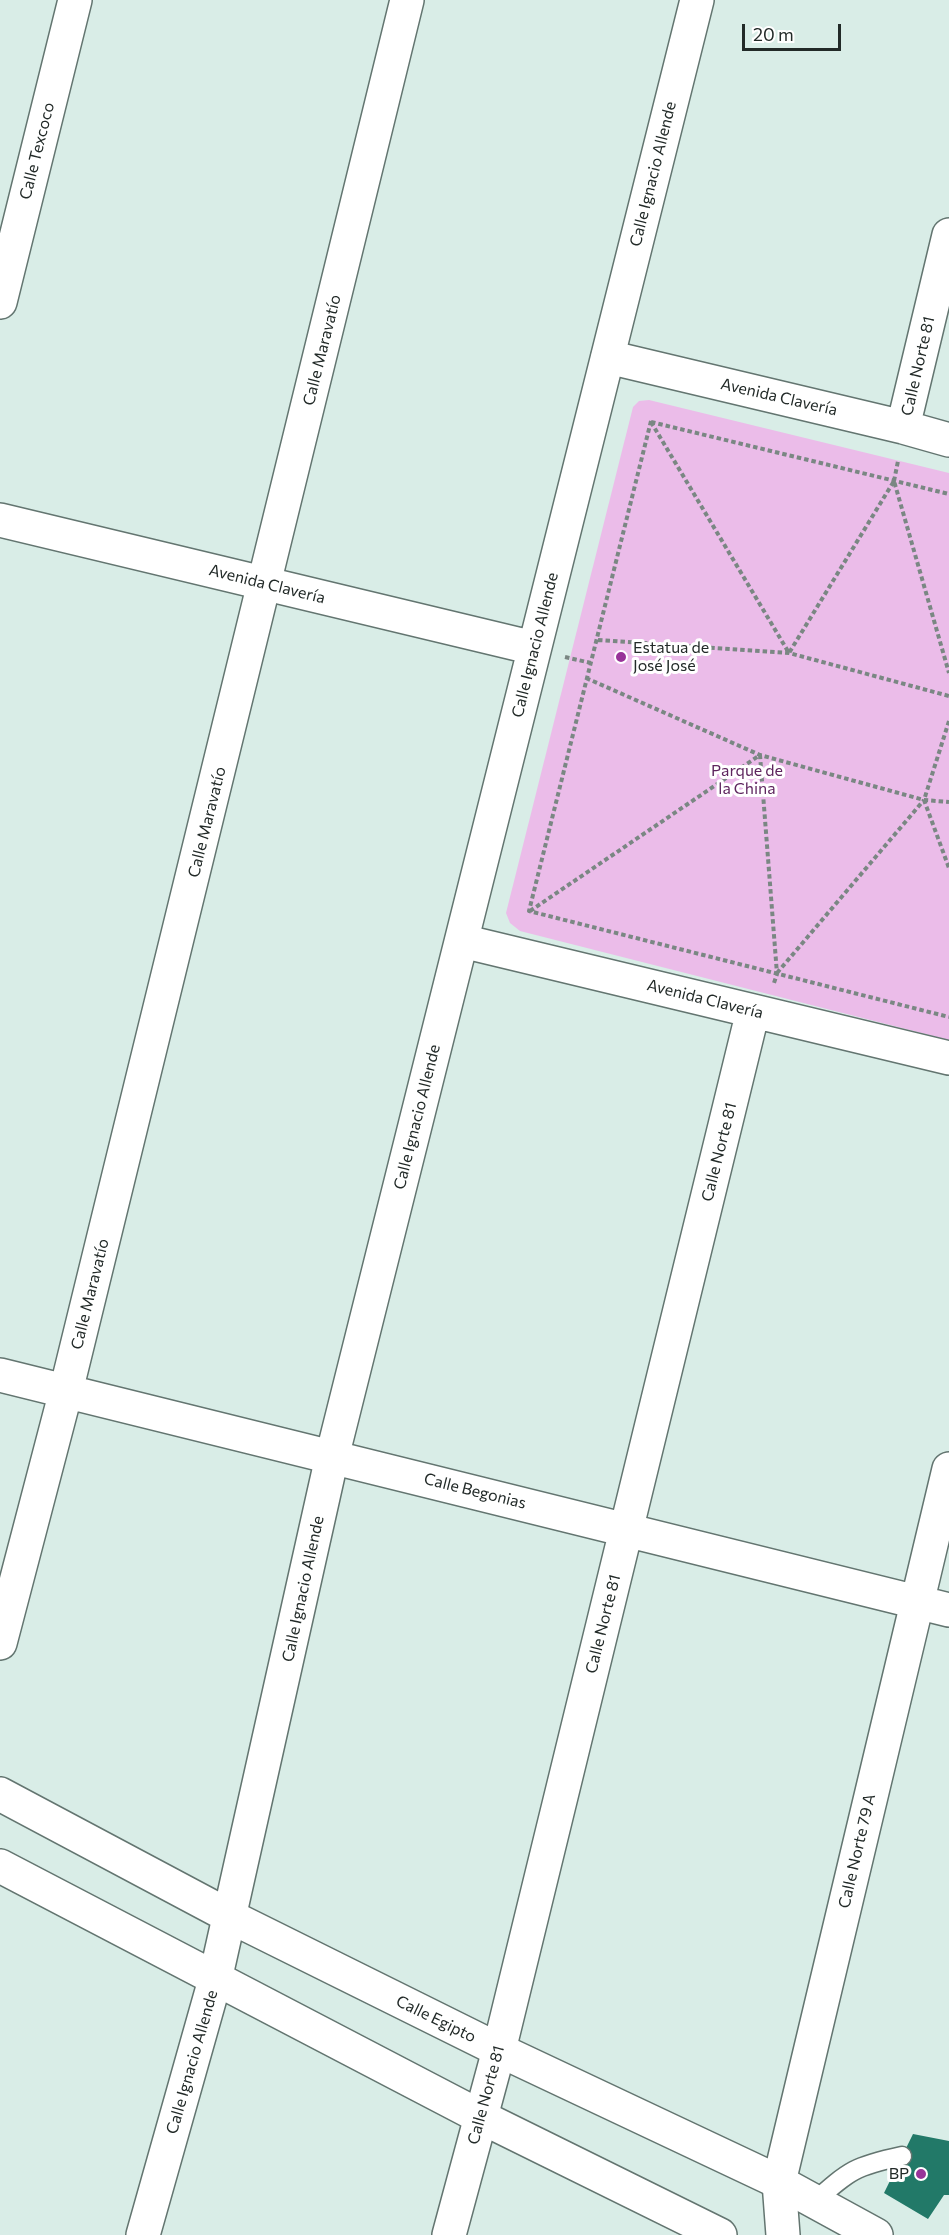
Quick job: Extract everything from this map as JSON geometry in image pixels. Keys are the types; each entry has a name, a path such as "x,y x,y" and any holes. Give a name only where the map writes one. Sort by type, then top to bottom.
{"street":[{"name":"Calle Texcoco","path":"0,302 75,0"},
{"name":"Calle Maravatío","path":"0,1643 66,1391 266,584 407,0"},
{"name":"Calle Ignacio Allende","path":"143,2235 231,1917 332,1457 697,0"},
{"name":"Calle Norte 81","path":"903,427 949,235"},
{"name":"Avenida Clavería","path":"608,357 949,440"},
{"name":"Avenida Clavería","path":"0,520 534,648"},
{"name":"Avenida Clavería","path":"462,941 949,1058"},
{"name":"Calle Norte 81","path":"449,2235 499,2050 753,1011"},
{"name":"Calle Begonias","path":"0,1375 627,1528 949,1610"},
{"name":"Calle Norte 79 A","path":"783,2235 778,2182 949,1469"},
{"name":"Calle Egipto","path":"0,1794 231,1917 499,2050 778,2182 876,2235"},
{"path":"0,1866 481,2117 720,2235"}],"lane":[{"path":"814,2202 847,2172 864,2164 902,2156"}],"path":[{"path":"651,421 949,494"},
{"path":"530,911 651,421"},
{"path":"651,421 789,653"},
{"path":"789,653 894,480"},
{"path":"894,480 949,673"},
{"path":"598,640 789,653 949,696"},
{"path":"586,678 760,755 924,800 949,802"},
{"path":"777,974 924,800 949,721"},
{"path":"530,911 760,755"},
{"path":"760,755 777,974"},
{"path":"924,800 949,868"},
{"path":"530,911 949,1017"}],"green space":[{"name":"Parque de la China","path":"649,400 949,473 949,1040 520,931 510,923 506,913 633,407 639,401"}],"building":[{"name":"BP","path":"913,2134 949,2141 949,2195 944,2195 928,2219 884,2193"}],"place":[{"name":"Estatua de José José","path":"621,657"},
{"name":"BP","path":"921,2174"}]}
